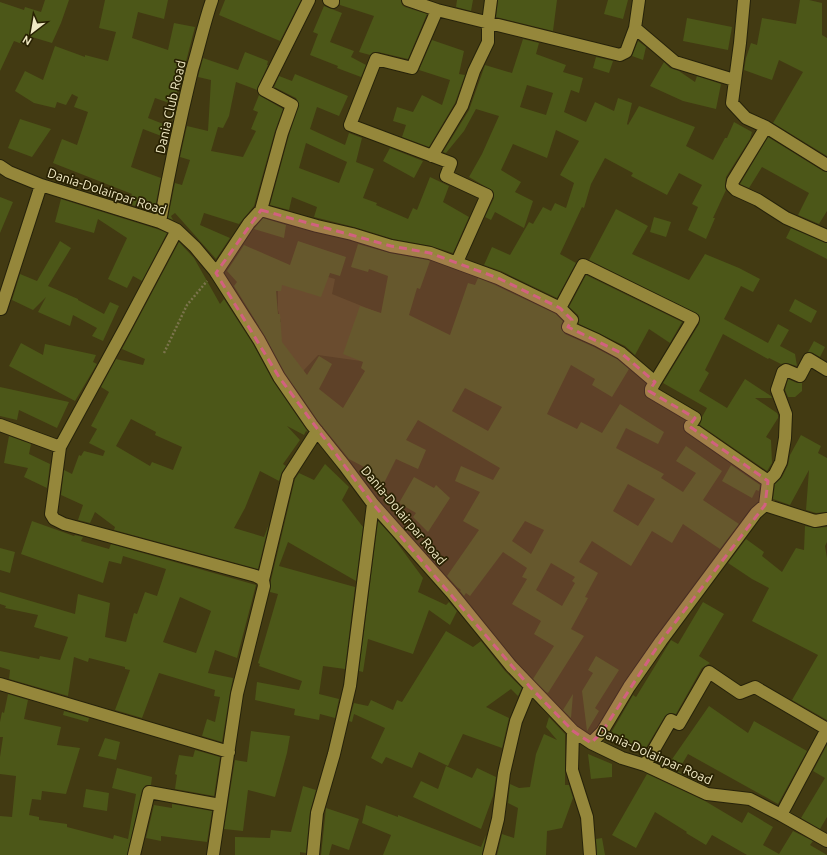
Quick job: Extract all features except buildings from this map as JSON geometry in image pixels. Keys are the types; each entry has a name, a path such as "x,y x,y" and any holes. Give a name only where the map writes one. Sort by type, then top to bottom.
{"street":[{"name":"Dania Club Road","path":"160,222 186,95 212,0"},
{"path":"215,272 249,223 261,210 282,133 292,105 264,90 309,0"},
{"path":"329,0 333,2 334,0"},
{"path":"408,0 442,7 488,23 620,55 626,52 635,28 639,0"},
{"path":"432,156 462,106 474,71 488,42 488,23 491,0"},
{"path":"744,0 732,103 746,118 766,127 827,165"},
{"path":"442,7 412,68 376,59 350,125 451,163 446,176 487,194 457,262"},
{"path":"635,28 674,62 734,80"},
{"path":"766,127 733,181 732,186 736,190 758,200 786,218 827,236"},
{"name":"Dania-Dolairpar Road","path":"0,166 9,172 42,185 160,222 176,230 195,247 215,272 259,340 279,376 317,431 373,504 451,592 511,666 573,731 591,743 622,758 645,765 707,794 750,799 825,835"},
{"path":"1,309 42,185"},
{"path":"261,210 391,246 430,253 498,278 560,308 572,320 568,327 621,353 655,382"},
{"path":"176,230 60,447 51,514 54,519 64,524 256,576 263,580"},
{"path":"560,308 583,265 693,319 650,389 651,392 695,418 690,427 768,481"},
{"path":"591,743 602,732 629,687 661,641 756,513 765,505 768,481 775,474 782,462 786,414 777,390 784,372 786,370 800,376 809,359 827,370"},
{"path":"0,425 60,447"},
{"path":"213,855 237,694 264,586 263,580 288,476 317,431"},
{"path":"313,855 317,813 334,754 350,686 373,504"},
{"path":"765,505 815,521 827,519"},
{"path":"645,765 671,720 679,724 709,672 740,693 755,686 827,729 781,815"},
{"path":"0,684 229,752"},
{"path":"489,855 498,819 506,765 516,720 530,687"},
{"path":"573,731 572,770 587,817 590,855"},
{"path":"134,855 149,792 220,805"}],"path":[{"path":"164,352 187,305 215,272"}],"highlighted area":[{"path":"261,210 391,246 430,253 498,278 560,308 572,320 568,327 621,353 655,382 649,391 695,418 689,426 768,481 765,505 661,641 602,732 591,743 573,731 530,687 373,504 279,377 216,273"}],"shaded area":[{"path":"283,264 335,279 332,294 379,313 361,361 318,355 304,370 294,387 259,340 253,328 281,322 278,310 278,284"}]}
